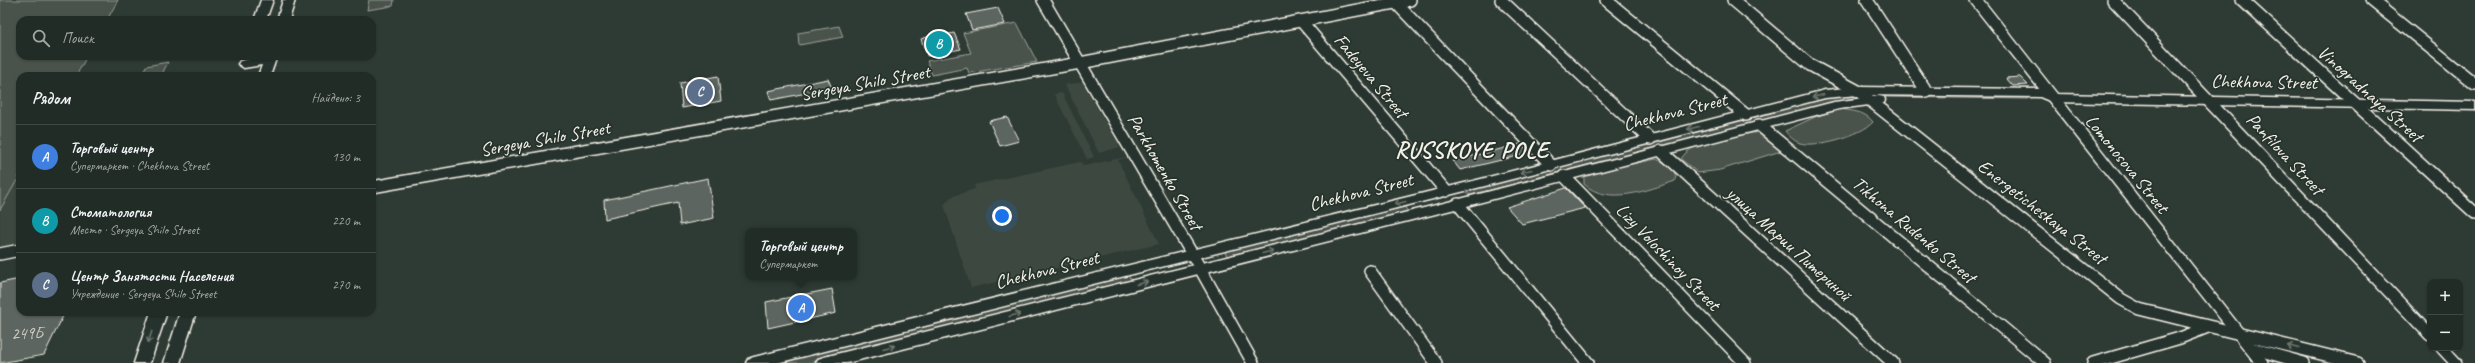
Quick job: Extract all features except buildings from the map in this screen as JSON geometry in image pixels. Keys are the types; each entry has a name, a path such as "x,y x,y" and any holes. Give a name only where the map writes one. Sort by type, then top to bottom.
{"main road":[{"path":"261,16 267,0"},
{"path":"284,16 289,0"},
{"path":"244,65 263,60"},
{"path":"265,72 269,60"},
{"name":"Chekhova Street","path":"824,363 1458,204 1851,102 1864,95 1927,92 2042,94 2052,98 2475,106"},
{"name":"Chekhova Street","path":"754,363 1551,165 1825,94 2047,101 2052,98"},
{"path":"1446,191 1458,204"},
{"path":"142,363 158,316"},
{"path":"172,363 187,316"}],"street":[{"name":"Parkhomenko Street","path":"1043,0 1192,254 1253,363"},
{"name":"Sergeya Shilo Street","path":"376,186 1080,63 1410,0"},
{"path":"1501,0 1650,139"},
{"path":"1606,0 1746,115"},
{"name":"Energeticheskaya Street","path":"1733,0 1810,65 1864,95 2121,299 2139,309 2358,363"},
{"path":"1868,0 1927,92"},
{"name":"Lomonosova Street","path":"1976,0 2052,98 2252,348 2262,363"},
{"name":"Panfilova Street","path":"2113,0 2427,332"},
{"name":"Vinogradnaya Street","path":"2242,0 2475,213"},
{"path":"2371,0 2475,84"},
{"path":"1396,3 1551,165"},
{"name":"Fadeyeva Street","path":"1301,21 1446,191"},
{"name":"Tikhona Rudenko Street","path":"1759,125 2045,363"},
{"name":"улица Марии Питериной","path":"1661,151 1893,363"},
{"name":"Lizy Voloshinoy Street","path":"1564,176 1745,363"},
{"path":"1458,204 1588,363"},
{"path":"0,254 16,251"},
{"path":"1370,271 1436,363"},
{"path":"2093,363 2180,338 2206,326"},
{"name":"Energeticheskaya Street","path":"2206,326 2252,348 2304,363"},
{"path":"2445,351 2456,363"}],"shaded area":[{"path":"0,0 118,0 109,16 16,16 16,60 85,60 78,72 16,72 16,182 0,210"},
{"path":"369,0 394,0 393,6 367,10"},
{"path":"1017,23 1037,62 969,73 967,68 932,75 927,61 971,53 963,33"},
{"path":"839,26 843,37 799,45 798,33"},
{"path":"168,62 163,72 143,72 146,66"},
{"path":"1082,82 1120,147 1099,153 1065,85"},
{"path":"1062,93 1094,157 1087,159 1054,94"},
{"path":"1882,93 2026,96 2028,99 1884,97"},
{"path":"1855,95 1857,97 1470,195 1465,190 1830,97"},
{"path":"1840,109 1862,114 1870,118 1873,122 1867,127 1849,136 1817,144 1800,143 1785,131 1815,117"},
{"path":"1759,132 1776,144 1781,151 1720,170 1698,173 1681,159 1687,152 1705,143 1728,137"},
{"path":"1130,156 1118,160 1159,244 971,288 944,205 951,197 975,189 974,185 1080,162 1084,166"},
{"path":"1656,159 1664,162 1673,170 1675,173 1675,181 1641,192 1616,195 1594,191 1584,184 1584,177 1618,167"},
{"path":"16,182 16,245 0,247 0,210"},
{"path":"1404,206 1408,212 1227,256 1224,250"},
{"path":"1128,274 1132,282 809,363 770,363"}],"place":[{"name":"Стоматология","path":"939,44"},
{"name":"Центр Занятости Населения","path":"700,92"},
{"name":"Торговый центр","path":"801,308"}],"district":[{"name":"RUSSKOYE POLE","path":"1472,150"}]}
